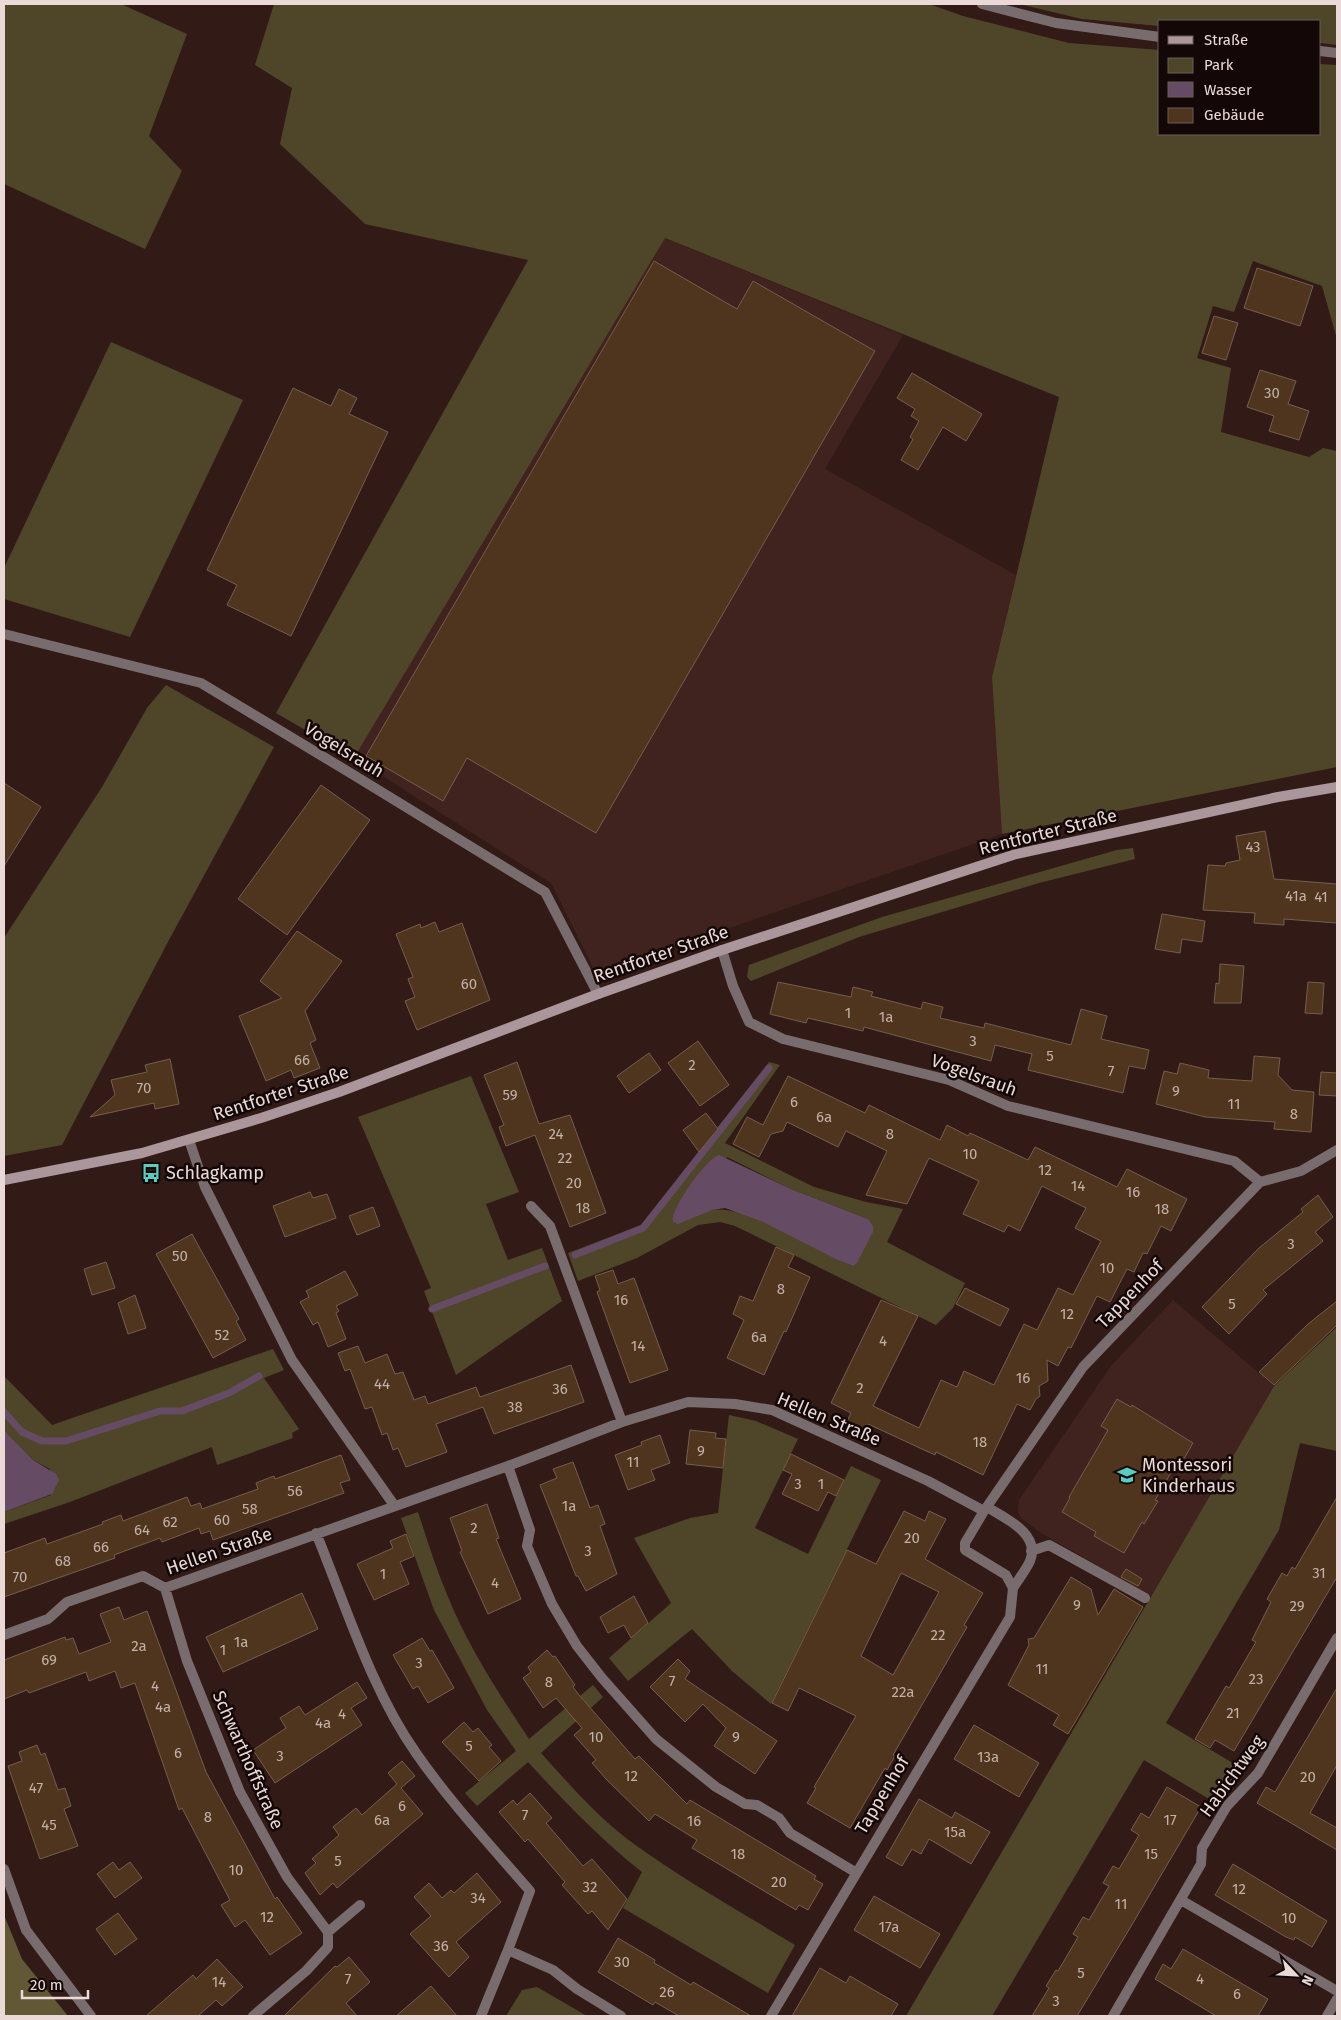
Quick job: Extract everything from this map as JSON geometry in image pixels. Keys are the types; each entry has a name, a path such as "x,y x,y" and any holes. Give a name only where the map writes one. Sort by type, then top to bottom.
{"main road":[{"name":"Rentforter Straße","path":"4,1180 142,1153 339,1092 598,994 722,950 1016,854 1278,797 1337,787"}],"street":[{"path":"982,4 1056,23 1158,37"},
{"path":"1321,51 1337,53"},
{"name":"Vogelsrauh","path":"4,634 201,683 352,774 545,892 598,994"},
{"name":"Vogelsrauh","path":"722,950 733,986 749,1022 783,1039 948,1080 1008,1106 1234,1161 1260,1182"},
{"path":"189,1140 205,1187 292,1360 394,1505"},
{"path":"1260,1182 1302,1171 1337,1150"},
{"name":"Tappenhof","path":"1013,1588 1006,1576 965,1550 965,1543 985,1509 1083,1367 1260,1182"},
{"path":"531,1206 550,1226 622,1422"},
{"name":"Hellen Straße","path":"4,1635 48,1619 67,1602 143,1576 166,1588 394,1505 508,1466 622,1422 688,1402 734,1404 772,1410 985,1509"},
{"path":"508,1466 530,1530 527,1546 552,1604 577,1646 602,1678 656,1739 716,1787 745,1804 757,1804 779,1818 790,1833 855,1872"},
{"path":"985,1509 1019,1527 1028,1538 1031,1551 1049,1545 1145,1598"},
{"path":"316,1533 373,1677 416,1752 459,1808 530,1891 482,2016"},
{"name":"Tappenhof","path":"771,2016 855,1872 1010,1616 1013,1588 1030,1560 1031,1551"},
{"name":"Schwarthoffstraße","path":"166,1588 187,1661 240,1792 287,1877 328,1932"},
{"name":"Habichtweg","path":"1113,2016 1201,1864 1202,1848 1227,1806 1258,1772 1334,1650 1337,1638"},
{"path":"4,1869 26,1930 90,2016"},
{"path":"1181,1900 1337,1991"},
{"path":"253,2016 306,1971 328,1947 328,1932 360,1905"},
{"path":"508,1950 553,1970 577,1989 621,2016"},
{"path":"1327,2016 1337,1999"}],"shaded area":[{"path":"664,238 903,335 825,469 1016,575 992,677 1002,834 596,974 551,883 354,758"},
{"path":"1173,1300 1274,1386 1151,1596 1041,1533 1022,1519 1019,1515 1018,1506 1019,1500 1111,1366"},
{"path":"4,1915 22,1959 68,2016 4,2016"}],"green space":[{"path":"4,4 121,4 187,34 149,136 182,171 145,249 4,184"},
{"path":"274,4 929,4 963,16 1069,43 1158,50 1158,135 1321,135 1321,64 1337,65 1337,339 1322,286 1253,261 1234,312 1213,306 1197,358 1231,368 1221,432 1309,457 1323,448 1337,451 1337,767 1002,834 992,677 1059,397 665,238 354,758 276,713 528,260 365,224 280,144 292,88 255,65"},
{"path":"1019,4 1337,4 1337,45 1321,43 1321,20 1158,20 1158,26 1082,19"},
{"path":"111,342 243,400 130,637 4,599 4,568"},
{"path":"166,685 274,747 170,938 62,1145 4,1156 4,938 102,787 147,708"},
{"path":"1133,848 1135,859 1039,883 859,937 751,981 747,977 749,965 882,917 1117,850"},
{"path":"769,1062 780,1065 725,1143 814,1187 866,1202 903,1209 887,1242 965,1283 953,1308 936,1325 735,1226 720,1222 698,1225 637,1258 578,1281 568,1253 641,1225","holes":["727,1157 791,1189 868,1219 871,1236 853,1266 764,1222 728,1210 712,1210"]},
{"path":"471,1076 519,1192 486,1204 508,1260 542,1248 562,1301 456,1375 424,1291 431,1288 358,1117"},
{"path":"1337,1327 1337,1451 1300,1443 1279,1530 1166,1723 1241,1768 1219,1805 1144,1760 992,2016 906,2016 1274,1386"},
{"path":"273,1349 284,1370 264,1378 299,1429 292,1433 293,1438 217,1465 212,1447 70,1502 4,1524 4,1512 51,1495 50,1469 33,1460 4,1430 4,1376 52,1425"},
{"path":"729,1415 756,1421 798,1439 755,1528 808,1554 851,1466 881,1480 771,1704 732,1671 692,1629 628,1681 609,1658 671,1603 634,1538 690,1518 718,1513"},
{"path":"418,1512 442,1582 463,1631 529,1739 593,1685 603,1697 541,1753 597,1813 634,1844 693,1884 795,1945 768,1993 623,1908 642,1872 597,1833 528,1762 477,1806 465,1793 516,1751 487,1710 434,1610 401,1518"},
{"path":"537,1987 587,2016 506,2016 522,1990"}],"water":[{"path":"719,1155 791,1189 868,1219 873,1226 873,1232 857,1263 853,1266 836,1259 761,1221 725,1208 712,1210 678,1224 673,1222 677,1206 690,1185 706,1165"},
{"path":"4,1430 33,1460 56,1474 59,1480 52,1494 4,1512"}],"building":[{"path":"654,261 737,309 753,281 875,351 596,833 467,758 443,801 366,756"},
{"path":"1257,268 1313,286 1300,326 1244,308"},
{"path":"1214,316 1238,323 1226,360 1202,353"},
{"path":"1260,370 1296,381 1288,404 1309,411 1299,440 1269,431 1274,416 1247,407"},
{"path":"912,373 982,414 966,441 943,427 918,470 901,460 913,439 910,437 919,421 911,416 915,409 897,398"},
{"path":"293,388 331,406 339,389 357,398 349,414 388,432 291,636 227,605 237,585 207,570"},
{"path":"4,783 41,807 4,866"},
{"path":"321,785 370,820 287,935 238,899"},
{"path":"1265,831 1274,879 1337,884 1337,923 1284,919 1284,925 1254,923 1255,913 1203,910 1208,865 1225,866 1226,863 1240,860 1236,836"},
{"path":"1162,914 1205,921 1202,942 1182,939 1180,953 1155,949"},
{"path":"435,922 439,932 462,923 490,1000 417,1030 405,1001 415,997 408,979 413,977 396,934 420,924 421,928"},
{"path":"297,931 342,961 305,1011 316,1040 310,1043 320,1068 294,1078 291,1070 266,1081 239,1016 282,998 260,981"},
{"path":"1220,964 1244,966 1241,1003 1214,1003 1216,983 1219,984"},
{"path":"778,982 851,997 853,987 873,992 871,996 921,1009 923,1002 943,1007 940,1018 984,1028 985,1023 1071,1045 1081,1009 1107,1016 1101,1039 1149,1050 1145,1069 1129,1066 1123,1093 1028,1070 1032,1054 995,1045 991,1061 864,1027 863,1031 808,1018 806,1023 770,1014"},
{"path":"1308,982 1324,983 1322,1014 1305,1013"},
{"path":"698,1041 729,1085 700,1106 668,1063"},
{"path":"649,1053 661,1070 629,1093 617,1076"},
{"path":"1254,1056 1280,1058 1278,1075 1292,1090 1314,1092 1311,1132 1274,1129 1275,1122 1205,1117 1156,1104 1164,1071 1177,1074 1180,1063 1209,1070 1208,1078 1252,1081"},
{"path":"170,1059 179,1104 155,1109 154,1103 90,1117 115,1095 111,1080 147,1072 145,1065"},
{"path":"517,1062 539,1124 570,1115 606,1213 570,1227 535,1135 506,1146 499,1127 504,1125 484,1075"},
{"path":"1321,1072 1337,1073 1337,1096 1319,1095"},
{"path":"788,1076 865,1113 869,1105 940,1140 947,1125 968,1136 970,1133 1028,1160 1035,1147 1117,1187 1127,1169 1187,1199 1171,1231 1161,1226 1147,1254 1143,1253 1134,1272 1127,1269 1110,1302 1097,1296 1071,1348 1068,1347 1058,1366 1047,1360 1048,1381 1039,1386 1040,1396 1036,1399 1030,1410 1017,1404 983,1475 936,1452 935,1455 868,1424 864,1430 847,1421 851,1413 831,1403 881,1300 918,1316 873,1406 919,1428 941,1380 957,1387 964,1371 994,1385 1024,1324 1037,1330 1058,1288 1073,1295 1101,1241 1075,1228 1086,1208 1042,1186 1020,1231 1008,1225 1004,1232 963,1214 979,1181 929,1158 907,1204 866,1195 887,1151 846,1131 838,1147 787,1122 783,1131 771,1134 759,1157 733,1144 747,1117 763,1125"},
{"path":"706,1113 718,1129 699,1152 683,1130"},
{"path":"310,1192 313,1198 327,1194 336,1218 285,1237 273,1206"},
{"path":"1318,1195 1333,1217 1315,1232 1323,1241 1263,1290 1267,1294 1229,1334 1202,1307 1259,1248 1303,1212 1301,1209"},
{"path":"373,1207 380,1226 357,1235 349,1216"},
{"path":"192,1234 239,1319 236,1321 246,1340 213,1358 156,1254"},
{"path":"776,1247 794,1255 788,1267 810,1277 786,1332 784,1331 764,1375 727,1358 744,1320 733,1314 740,1296 753,1301"},
{"path":"106,1262 115,1288 92,1295 84,1269"},
{"path":"613,1270 618,1284 634,1278 668,1370 630,1383 597,1292 600,1290 595,1276"},
{"path":"345,1271 358,1295 336,1306 339,1311 336,1313 346,1339 328,1347 318,1322 313,1325 300,1302 309,1297 306,1291"},
{"path":"965,1288 1009,1309 1000,1326 956,1304"},
{"path":"135,1295 146,1328 128,1334 118,1303"},
{"path":"1337,1301 1337,1325 1274,1385 1259,1372 1308,1324"},
{"path":"358,1346 365,1363 387,1354 395,1374 403,1372 414,1400 425,1396 428,1404 476,1387 480,1397 571,1365 584,1402 494,1434 483,1407 436,1424 447,1452 406,1467 398,1448 393,1450 387,1433 382,1435 372,1407 365,1409 350,1369 345,1371 338,1353"},
{"name":"Montessori Kinderhaus","path":"1117,1399 1131,1407 1132,1405 1193,1443 1177,1471 1173,1469 1155,1500 1158,1501 1144,1524 1142,1522 1124,1553 1094,1536 1096,1532 1062,1512 1108,1430 1101,1426"},
{"path":"690,1430 716,1433 715,1438 726,1439 723,1468 686,1464"},
{"path":"660,1435 670,1463 651,1470 655,1480 628,1490 615,1455 642,1445 641,1442"},
{"path":"791,1454 844,1480 836,1496 828,1492 818,1511 782,1494 792,1474 783,1470"},
{"path":"341,1455 350,1480 340,1483 344,1493 213,1540 210,1531 201,1534 199,1528 162,1542 160,1538 114,1555 115,1558 4,1597 4,1553 45,1538 47,1544 103,1524 102,1522 121,1515 123,1521 187,1497 191,1506 200,1503 202,1509 258,1489 256,1483 274,1476 275,1479"},
{"path":"573,1462 590,1508 598,1505 605,1524 600,1526 617,1574 586,1591 578,1576 576,1576 540,1485 557,1478 553,1469"},
{"path":"1337,1497 1337,1577 1234,1751 1215,1740 1210,1748 1195,1739 1226,1686 1229,1688 1256,1642 1252,1640 1271,1602 1267,1599 1282,1573 1287,1576 1292,1567 1295,1569"},
{"path":"487,1504 499,1538 496,1539 521,1599 488,1614 460,1552 462,1551 450,1518"},
{"path":"904,1511 925,1521 929,1511 946,1519 925,1559 983,1593 964,1625 967,1627 893,1755 895,1756 887,1770 885,1768 850,1828 807,1803 816,1788 814,1787 856,1716 799,1688 788,1711 772,1703 847,1550 876,1564","holes":["901,1573 939,1592 893,1675 861,1656"]},
{"path":"406,1534 414,1556 400,1562 409,1584 374,1600 357,1564 393,1548 390,1541"},
{"path":"1126,1569 1142,1579 1138,1586 1121,1577"},
{"path":"1071,1577 1091,1589 1098,1615 1114,1589 1143,1607 1068,1734 1053,1725 1059,1715 1008,1685 1029,1645 1028,1639 1034,1638"},
{"path":"302,1593 318,1629 223,1672 206,1637"},
{"path":"634,1596 648,1623 631,1638 624,1625 608,1633 600,1617"},
{"path":"119,1607 124,1620 147,1611 206,1772 275,1899 277,1897 302,1933 270,1955 245,1920 235,1927 221,1905 230,1900 182,1808 179,1810 135,1683 121,1688 115,1671 89,1681 86,1672 29,1693 27,1690 4,1699 4,1660 65,1637 66,1640 73,1638 79,1654 111,1642 100,1614"},
{"path":"422,1638 430,1651 432,1650 454,1688 428,1703 418,1686 413,1689 393,1655"},
{"path":"547,1650 553,1657 555,1656 575,1685 573,1687 579,1695 635,1759 639,1756 687,1804 690,1800 816,1876 814,1879 823,1884 808,1910 799,1905 796,1910 692,1848 697,1840 655,1814 649,1821 607,1780 592,1763 596,1760 574,1735 582,1728 556,1698 543,1708 523,1678 531,1672 528,1667"},
{"path":"678,1659 690,1671 685,1679 777,1741 755,1774 714,1746 726,1728 703,1704 685,1722 650,1687"},
{"path":"357,1682 367,1698 351,1708 362,1725 275,1783 253,1750 286,1728 280,1718 299,1706 305,1715"},
{"path":"1337,1688 1337,1765 1310,1813 1337,1828 1337,1850 1257,1803 1266,1787 1275,1792"},
{"path":"464,1722 473,1732 478,1728 492,1745 489,1747 501,1761 479,1781 442,1742"},
{"path":"974,1725 1039,1763 1019,1797 954,1759"},
{"path":"37,1745 41,1755 45,1753 58,1790 65,1788 71,1806 64,1809 78,1846 40,1859 8,1766 22,1761 19,1752"},
{"path":"402,1761 415,1776 401,1788 423,1814 337,1888 333,1883 320,1895 305,1873 316,1863 312,1859 339,1835 333,1827 356,1808 362,1815 397,1784 388,1773"},
{"path":"1167,1787 1201,1807 1130,1928 1077,2016 1032,2016 1049,1988 1046,1986 1056,1970 1058,1971 1078,1937 1073,1934 1083,1917 1089,1920 1109,1886 1103,1883 1113,1866 1119,1869 1139,1835 1131,1830 1141,1813 1149,1818"},
{"path":"530,1793 552,1818 546,1823 583,1866 592,1859 627,1899 608,1930 592,1911 588,1914 562,1885 565,1882 528,1839 525,1842 499,1812 513,1800 517,1805"},
{"path":"919,1799 952,1818 955,1812 990,1832 971,1864 929,1839 921,1854 912,1849 902,1866 886,1857"},
{"path":"113,1862 119,1870 130,1862 142,1878 115,1898 97,1874"},
{"path":"1233,1864 1327,1921 1312,1947 1295,1937 1294,1940 1286,1937 1215,1895"},
{"path":"477,1873 501,1902 456,1942 469,1957 449,1977 410,1934 431,1916 414,1897 429,1883 442,1898 451,1890 454,1893"},
{"path":"874,1896 940,1934 920,1968 854,1930"},
{"path":"118,1913 137,1939 115,1955 96,1929"},
{"path":"618,1938 655,1960 654,1963 691,1985 693,1982 751,2016 679,2016 655,2002 653,2005 598,1972"},
{"path":"1183,1949 1268,1999 1258,2016 1216,2016 1155,1979 1163,1964 1171,1969"},
{"path":"349,1957 370,1982 346,2003 357,2016 284,2016 335,1966 337,1967"},
{"path":"217,1959 243,1987 222,2006 216,2000 198,2016 146,2016 193,1975 196,1979"},
{"path":"820,1968 846,1983 850,1976 898,2004 891,2016 792,2016"},
{"path":"431,1986 457,2016 396,2016"}],"waterway":[{"path":"575,1255 643,1228 769,1068"},
{"path":"432,1309 545,1266"},
{"path":"4,1412 22,1432 42,1441 66,1441 160,1411 182,1411 229,1393 259,1376"}],"place":[{"name":"Schlagkamp","path":"151,1173"},
{"name":"Montessori Kinderhaus","path":"1127,1475"}]}
